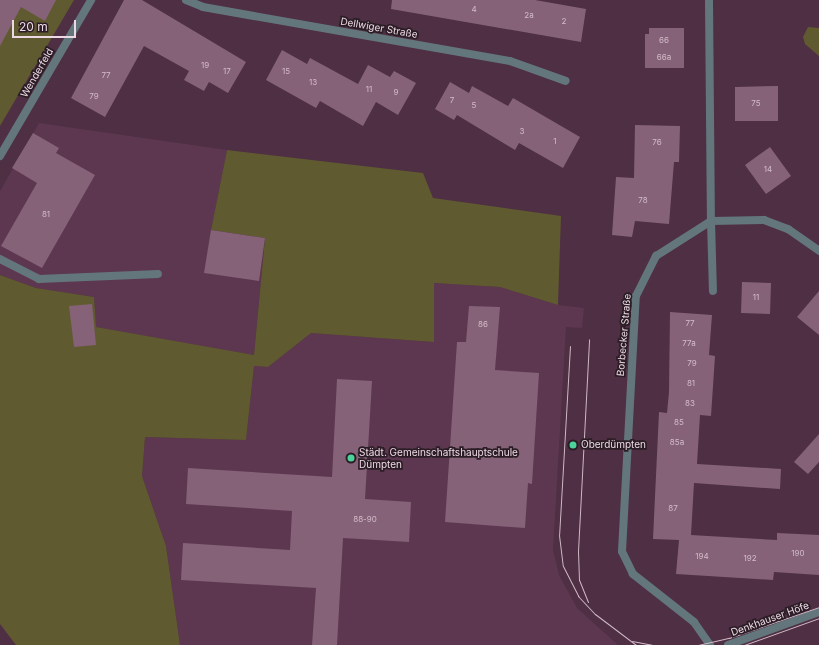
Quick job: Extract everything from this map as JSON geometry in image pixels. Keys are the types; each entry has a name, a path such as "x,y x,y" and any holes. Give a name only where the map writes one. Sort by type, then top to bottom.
{"street":[{"name":"Wenderfeld","path":"0,156 91,0"},
{"name":"Dellwiger Straße","path":"186,0 203,7 510,61 566,82"},
{"path":"710,0 711,220 713,291"},
{"path":"711,220 764,220 788,229 819,251"},
{"name":"Borbecker Straße","path":"710,645 694,622 633,574 622,550 621,536 636,296 656,256 711,220"},
{"path":"0,259 39,279 158,274"},
{"name":"Denkhauser Höfe","path":"728,645 819,612"}],"shaded area":[{"path":"0,0 74,0 0,126"},
{"path":"808,27 819,28 819,56 805,44 803,37"},
{"path":"39,123 227,150 211,230 265,238 254,355 95,327 94,297 36,288 0,275 0,191"},
{"path":"227,150 423,173 433,198 561,216 558,305 500,287 434,283 434,342 311,333 268,367 254,366 246,440 145,437 142,476 166,546 180,645 16,645 0,624 0,275 36,288 94,297 96,327 254,355 265,238 211,230"},
{"name":"Städt. Gemeinschaftshauptschule Dümpten","path":"434,283 500,287 558,305 584,308 582,328 566,327 553,550 559,575 577,608 618,645 180,645 166,546 142,476 145,437 246,440 254,366 268,367 311,333 434,342"}],"building":[{"path":"0,0 56,0 45,21 21,7 0,46"},
{"path":"124,0 142,0 246,62 228,93 209,82 204,91 184,80 189,71 144,46 105,117 71,98"},
{"path":"392,0 535,0 586,9 581,42 391,9"},
{"path":"649,28 684,28 684,68 645,68 645,34 649,34"},
{"path":"282,50 307,64 310,58 358,84 368,65 390,77 394,71 416,83 398,115 376,102 363,126 320,101 316,108 266,80"},
{"path":"450,82 469,93 472,86 508,106 513,98 580,137 563,168 519,143 515,150 457,115 454,120 435,109"},
{"path":"778,86 778,121 735,121 735,87"},
{"path":"635,125 680,126 679,162 674,162 669,224 635,221 632,237 612,235 616,177 634,178"},
{"path":"33,133 59,148 56,153 95,175 42,268 1,246 37,183 12,168"},
{"path":"770,147 791,176 766,194 745,165"},
{"path":"211,230 265,238 259,281 204,273"},
{"path":"742,282 771,283 770,314 741,313"},
{"path":"819,291 819,335 797,317"},
{"path":"92,304 96,345 74,347 69,306"},
{"path":"469,306 500,307 495,370 539,373 532,484 528,483 525,528 445,522 457,342 466,342"},
{"path":"670,312 712,315 709,355 715,356 711,416 700,415 697,464 781,469 780,489 694,483 691,535 777,540 777,533 819,535 819,575 774,572 773,580 676,574 679,540 653,539 659,412 667,413 669,392"},
{"path":"337,379 372,381 365,499 411,502 409,542 343,538 337,645 312,645 316,588 181,580 183,543 290,550 292,511 186,504 188,468 332,477"},
{"path":"819,434 819,462 808,474 794,462"}],"tram line":[{"path":"588,602 579,580 578,551 589,339"},
{"path":"570,346 559,535 563,566 578,596 595,614 636,645"},
{"path":"698,645 729,638 819,607"},
{"path":"744,645 819,618"},
{"path":"632,641 652,645"}],"place":[{"name":"Oberdümpten","path":"573,445"},
{"name":"Städt. Gemeinschaftshauptschule Dümpten","path":"351,458"}]}
